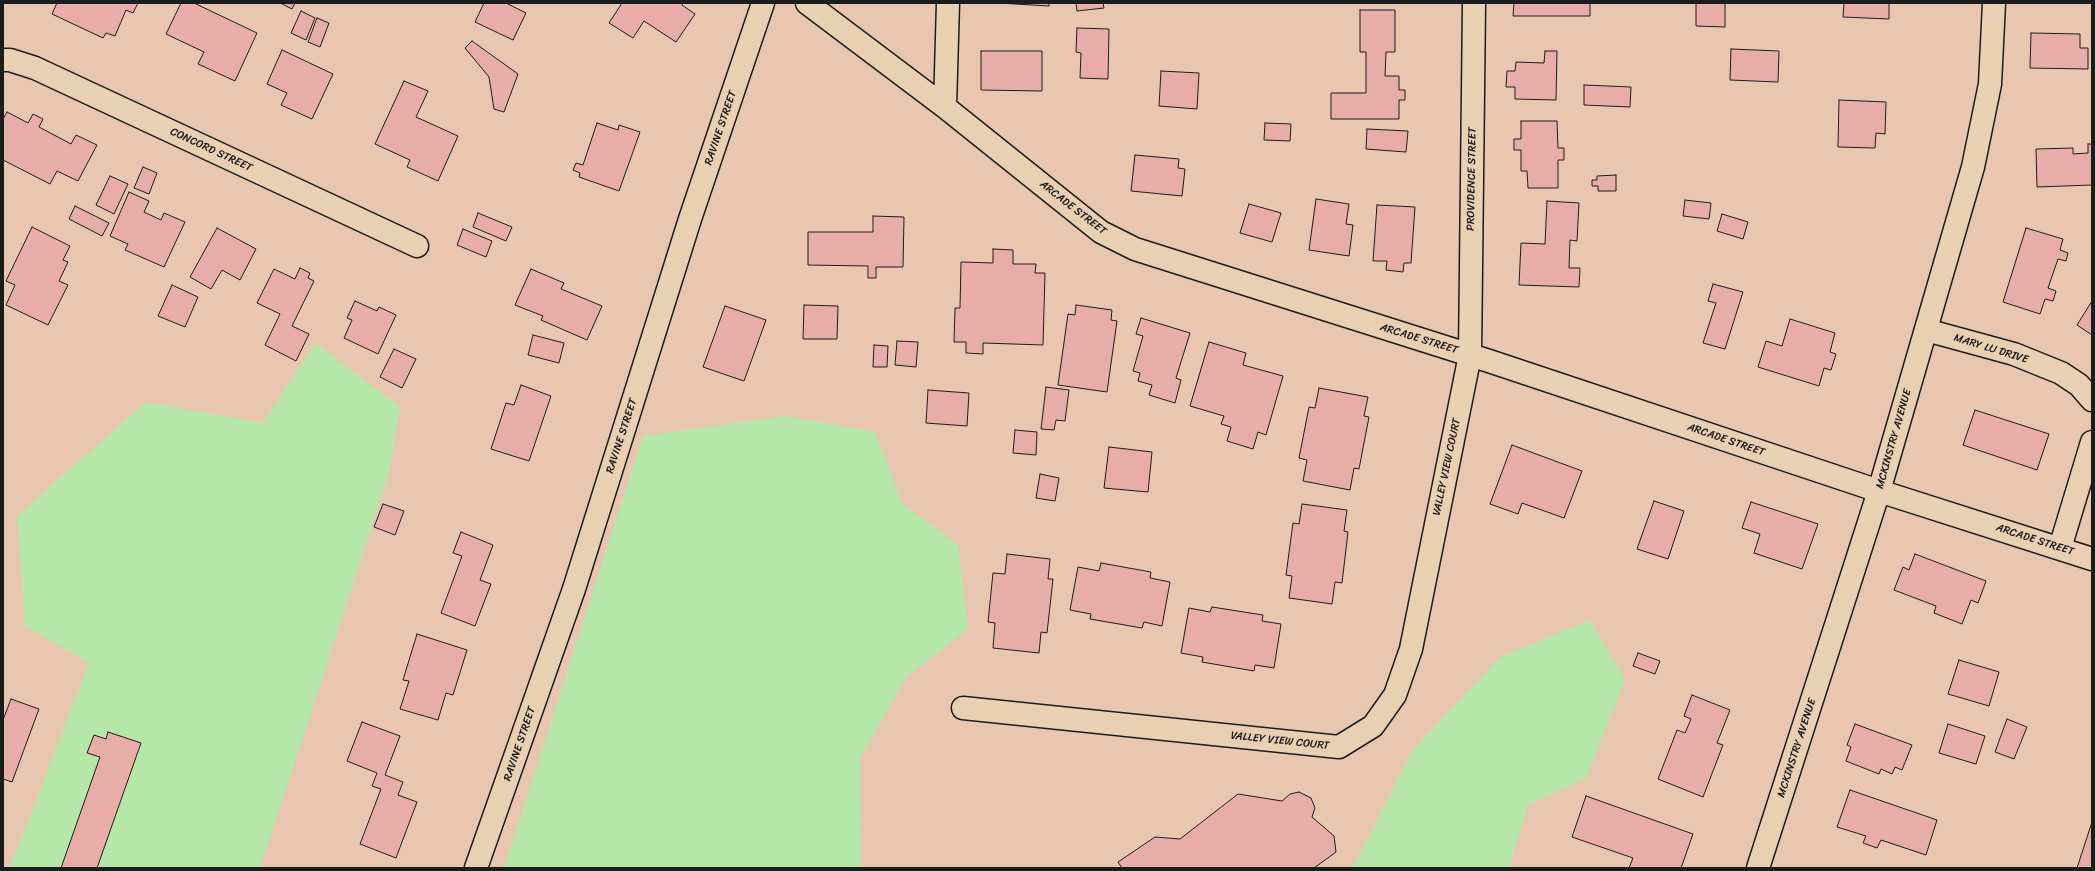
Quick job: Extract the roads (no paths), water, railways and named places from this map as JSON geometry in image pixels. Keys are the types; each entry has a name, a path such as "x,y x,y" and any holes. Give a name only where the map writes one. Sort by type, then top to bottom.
{"street":[{"name":"RAVINE STREET","path":"476,868 574,589 690,219 763,3"},
{"name":"ARCADE STREET","path":"807,3 945,107 1101,232 1135,249 1470,355 1878,491 2092,558"},
{"path":"945,107 948,3"},
{"name":"PROVIDENCE STREET","path":"1470,355 1474,3"},
{"name":"MCKINSTRY AVENUE","path":"1758,868 1878,491 1973,167 1987,102 1992,65 1994,3"},
{"name":"CONCORD STREET","path":"3,60 10,60 35,68 417,246"},
{"name":"MARY LU DRIVE","path":"1926,330 2014,354 2061,373 2079,385 2092,400"},
{"name":"VALLEY VIEW COURT","path":"963,708 1339,747 1373,726 1395,695 1411,648 1470,355"},
{"path":"2060,548 2092,442"}]}
